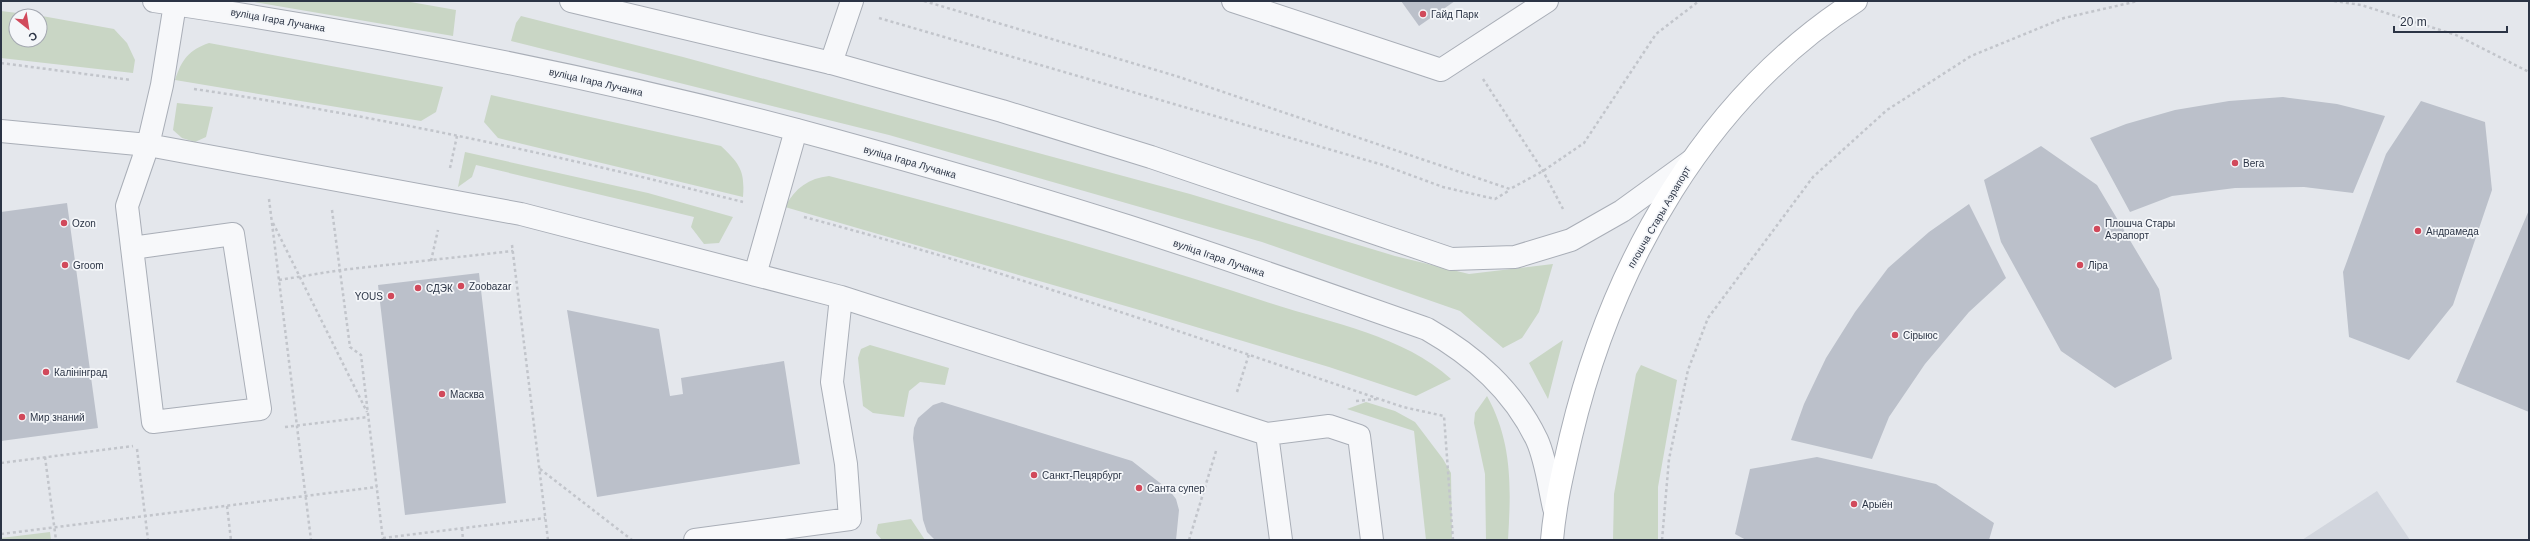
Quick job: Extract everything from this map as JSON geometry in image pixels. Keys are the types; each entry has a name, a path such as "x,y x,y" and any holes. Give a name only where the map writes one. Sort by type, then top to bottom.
{"main road":[{"name":"плошча Стары Аэрапорт","path":"1552,540 1554,508 1581,394 1604,325 1642,242 1692,161 1733,109 1776,62 1834,15 1856,1"}],"street":[{"name":"вуліца Ігара Лучанка","path":"154,1 384,38 535,68 684,102 796,130 981,182 1120,224 1427,329 1458,347 1490,374 1516,404 1537,441 1554,508"},
{"path":"571,1 831,63 1150,156 1451,259 1515,257 1571,240 1622,211 1692,161"},
{"path":"1233,1 1441,70 1547,1"},
{"path":"132,248 233,234 260,409 153,422 132,248 127,206 148,145 162,85 175,4"},
{"path":"831,63 850,5"},
{"path":"755,275 796,130"},
{"path":"1,131 148,145 508,212 841,297 1267,434 1329,426 1359,436 1372,540"},
{"path":"695,540 850,519 846,464 832,382 841,297"},
{"path":"1267,434 1281,540"}],"path":[{"path":"924,1 1176,76 1510,190"},
{"path":"850,5 1018,57 1383,165 1443,187 1495,199 1543,171 1584,143 1656,34 1699,1"},
{"path":"1662,540 1670,459 1688,370 1708,318 1813,177 1887,110 1971,56 2064,18 2138,1"},
{"path":"2334,1 2361,5 2456,34 2529,72"},
{"path":"1466,54 1543,171 1567,215"},
{"path":"1,63 162,85 369,119 518,148 774,209 957,260 1102,304 1403,407 1444,416 1452,540"},
{"path":"265,166 311,540"},
{"path":"269,198 277,199"},
{"path":"332,207 350,347 361,355 383,539 545,518"},
{"path":"508,212 548,540"},
{"path":"272,220 368,414"},
{"path":"279,280 341,270 513,251"},
{"path":"45,457 56,540"},
{"path":"540,469 632,540"},
{"path":"1,534 377,487"},
{"path":"227,506 231,540"},
{"path":"462,528 463,540"}],"shaded area":[{"path":"2377,491 2410,540 2302,540"}],"green space":[{"path":"248,1 405,1 456,10 453,36"},
{"path":"1,11 8,12 8,48 48,48 48,17 114,29 127,43 135,60 133,73 1,58"},
{"path":"521,16 683,57 1190,194 1395,256 1469,274 1553,264 1539,312 1522,338 1503,348 1460,311 1262,242 889,135 511,41 516,23"},
{"path":"209,43 443,87 436,112 421,121 175,80 180,66 187,56 196,49"},
{"path":"491,95 721,146 733,158 740,168 743,181 743,197 498,138 484,122"},
{"path":"177,103 213,107 206,137 195,142 182,138 173,130"},
{"path":"465,152 648,193 733,217 719,243 704,244 691,227 694,217 476,165 472,177 458,187"},
{"path":"829,176 1052,236 1366,332 1390,341 1412,352 1432,364 1451,379 1416,396 1329,367 1136,309 785,207 793,194 803,185 815,179"},
{"path":"1563,340 1548,399 1529,363"},
{"path":"870,345 949,368 945,385 920,382 909,391 904,417 873,413 863,406 858,358 861,349"},
{"path":"1641,365 1677,380 1658,487 1658,540 1613,540 1614,494 1636,374"},
{"path":"1487,396 1502,431 1506,449 1510,484 1508,540 1486,540 1485,474 1474,423 1475,413"},
{"path":"1366,402 1395,411 1415,422 1443,459 1451,473 1452,540 1426,540 1414,431 1347,409"},
{"path":"911,519 925,540 882,540 876,533 878,524"},
{"path":"50,532 51,540 1,540 1,538"}],"building":[{"name":"Гайд Парк","path":"1401,1 1455,1 1419,26"},
{"name":"Вега","path":"2283,97 2337,104 2385,116 2353,193 2304,187 2235,188 2172,196 2130,212 2090,138 2126,124 2175,110 2229,101"},
{"name":"Андрамеда","path":"2421,101 2485,122 2492,190 2453,305 2409,360 2349,337 2343,272 2386,154"},
{"name":"Ліра","path":"2041,146 2097,185 2159,289 2172,359 2115,388 2061,351 2001,242 1984,180"},
{"name":"Калінінград","path":"67,203 98,428 1,441 1,212"},
{"name":"Сірыюс","path":"1969,204 2006,278 1969,312 1925,364 1889,417 1872,459 1791,440 1804,404 1826,358 1855,312 1888,268 1929,232"},
{"path":"2529,210 2529,412 2456,382"},
{"name":"Масква","path":"479,273 506,503 405,515 378,285"},
{"path":"567,310 659,329 670,396 683,394 681,378 784,361 800,464 597,497"},
{"name":"Санкт-Пецярбург","path":"942,402 1132,461 1169,490 1176,499 1179,510 1176,540 934,539 927,532 923,520 913,438 914,428 918,418 933,405"},
{"name":"Арыён","path":"1817,457 1936,484 1994,523 1989,540 1746,540 1735,534 1750,469"}],"place":[{"name":"Гайд Парк","path":"1423,14"},
{"name":"Вега","path":"2235,163"},
{"name":"Ozon","path":"64,223"},
{"name":"Плошча Стары Аэрапорт","path":"2097,229"},
{"name":"Андрамеда","path":"2418,231"},
{"name":"Groom","path":"65,265"},
{"name":"Ліра","path":"2080,265"},
{"name":"Zoobazar","path":"461,286"},
{"name":"СДЭК","path":"418,288"},
{"name":"YOUS","path":"391,296"},
{"name":"Сірыюс","path":"1895,335"},
{"name":"Калінінград","path":"46,372"},
{"name":"Масква","path":"442,394"},
{"name":"Мир знаний","path":"22,417"},
{"name":"Санкт-Пецярбург","path":"1034,475"},
{"name":"Санта супер","path":"1139,488"},
{"name":"Арыён","path":"1854,504"}]}
